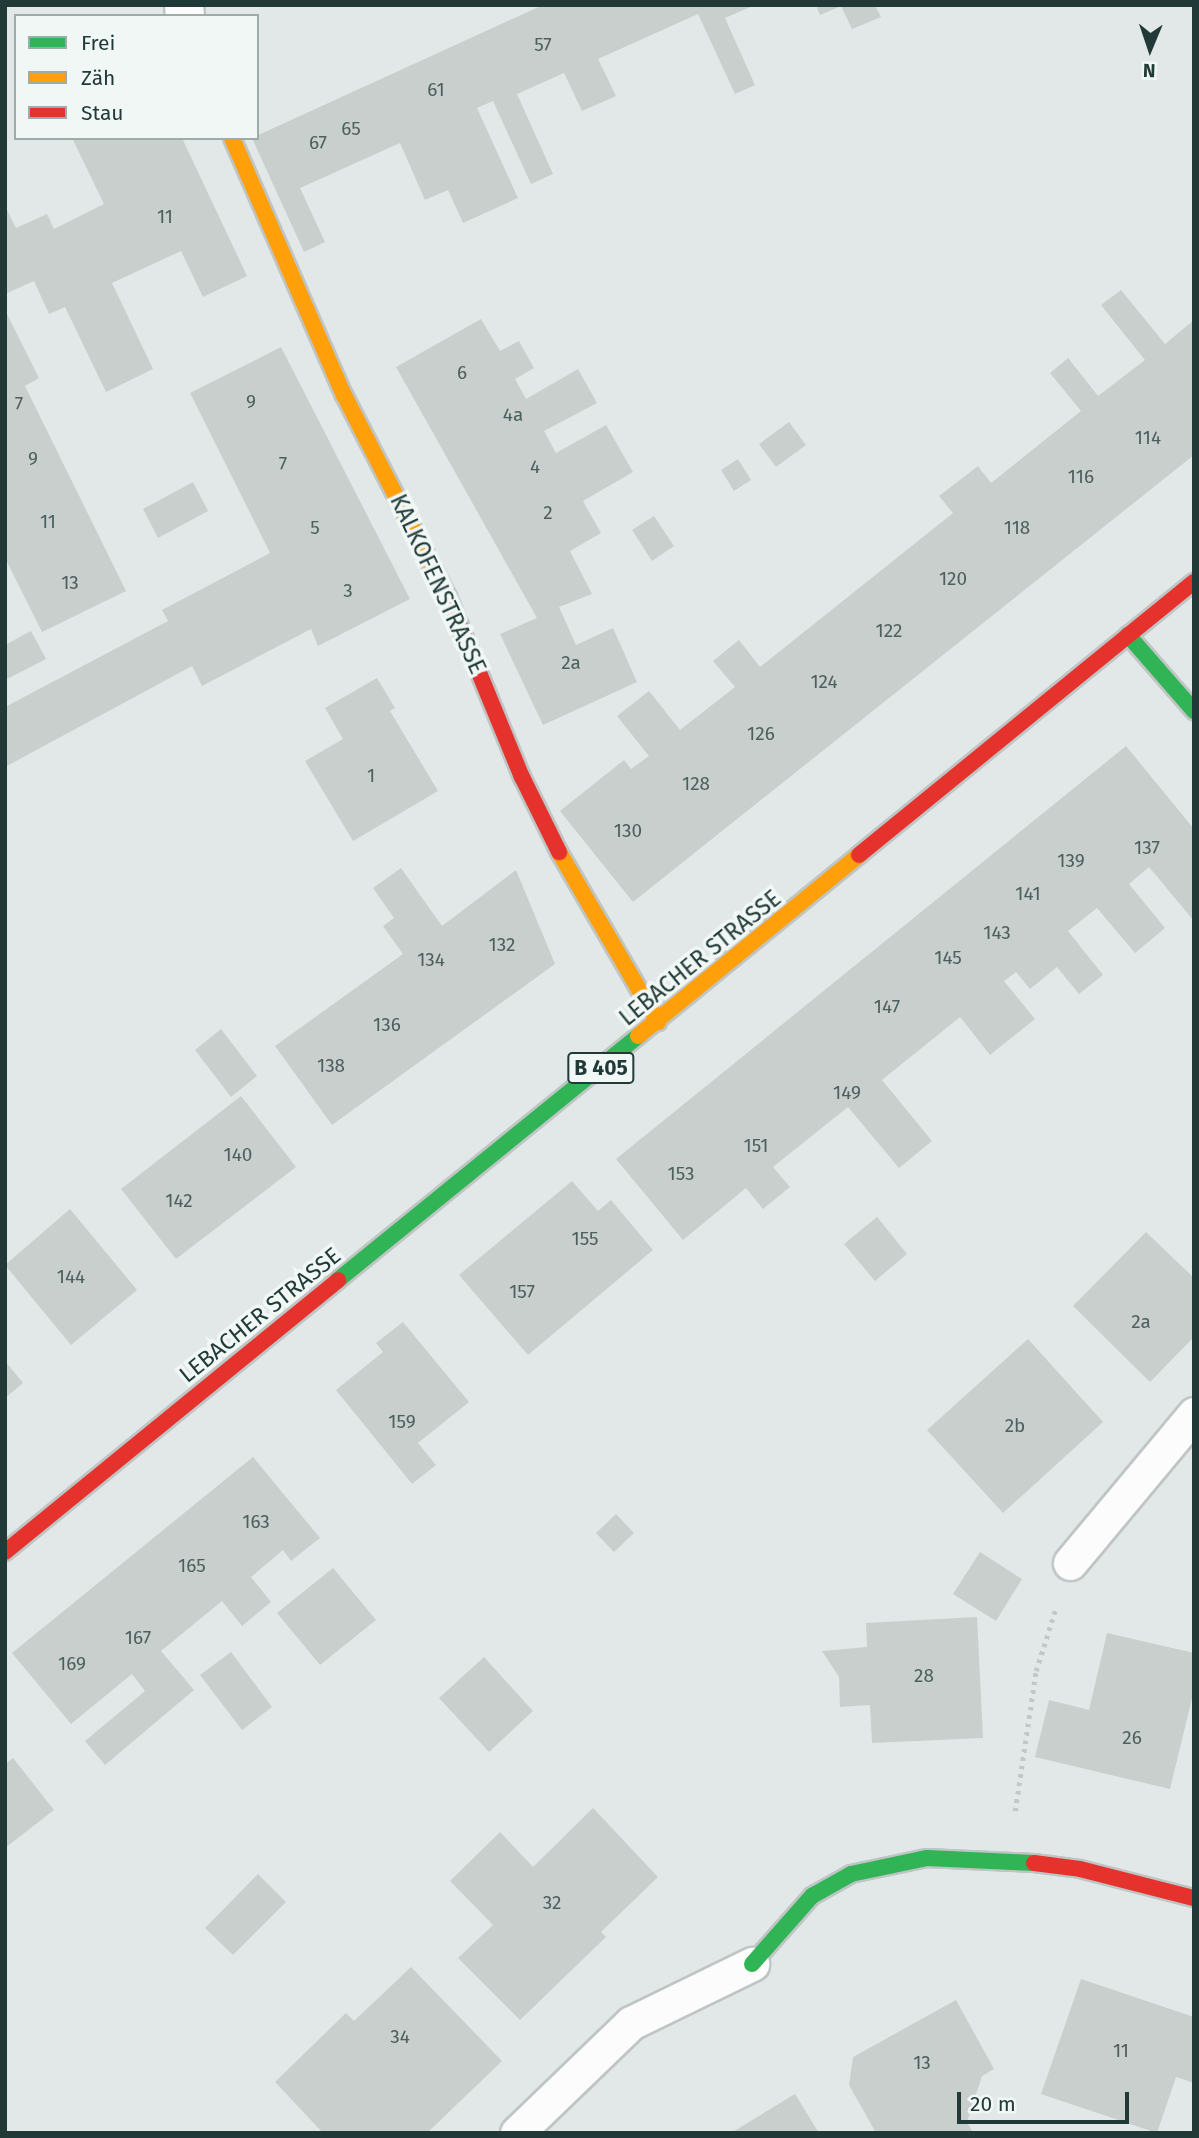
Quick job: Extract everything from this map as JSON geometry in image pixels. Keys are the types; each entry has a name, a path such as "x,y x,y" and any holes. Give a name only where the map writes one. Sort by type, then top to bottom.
{"street":[{"name":"KALKOFENSTRASSE","path":"233,140 344,395 456,610 522,777 575,884 658,1021"},
{"name":"LEBACHER STRASSE","path":"5,1552 1194,582"},
{"path":"1128,635 1194,711"},
{"path":"752,1964 812,1896 851,1874 927,1858 1012,1860 1080,1870 1194,1898"}],"lane":[{"path":"1070,1563 1194,1414"},
{"path":"517,2133 631,2023 752,1964"}],"path":[{"path":"1012,1860 1036,1671 1070,1563"}],"building":[{"path":"543,5 755,5 725,18 755,85 735,94 698,14 598,59 616,96 582,111 564,73 517,94 553,174 531,184 493,101 477,108 518,198 463,223 448,190 425,200 400,143 300,188 325,242 304,252 253,140 259,140 259,135"},
{"path":"816,5 875,5 881,17 852,29 841,6 820,15"},
{"path":"73,140 183,140 247,276 203,297 181,251 112,283 153,369 106,392 65,307 49,314 34,281 5,294 5,206 16,228 47,214 54,229 104,204"},
{"path":"1121,290 1165,344 1194,320 1194,455 633,902 560,811 624,760 631,769 649,756 617,716 649,691 680,730 735,687 713,661 739,640 760,667 953,513 939,496 978,466 991,483 1081,411 1050,373 1068,358 1098,396 1145,360 1101,305"},
{"path":"5,310 39,378 25,386 126,591 42,632 5,558"},
{"path":"481,319 500,351 519,341 534,368 515,379 526,399 578,369 597,403 544,431 556,453 606,425 633,472 583,501 601,533 570,551 592,594 559,607 576,645 613,628 637,682 543,725 500,634 537,618 396,367"},
{"path":"281,347 410,599 318,646 311,629 202,686 192,666 5,767 5,707 168,621 162,610 270,553 190,393"},
{"path":"789,422 806,445 776,467 759,444"},
{"path":"738,459 751,480 734,491 721,470"},
{"path":"193,482 208,511 158,538 143,509"},
{"path":"654,516 674,546 652,561 632,530"},
{"path":"31,631 46,659 5,680 5,645"},
{"path":"377,678 395,708 390,711 438,791 353,841 305,761 343,739 325,708"},
{"path":"1126,746 1194,829 1194,921 1149,867 1129,884 1165,928 1135,953 1097,908 1068,931 1103,975 1079,994 1057,967 1030,989 1016,972 1004,981 1035,1019 990,1055 960,1017 882,1080 932,1141 899,1168 848,1107 773,1167 790,1187 763,1209 746,1188 683,1240 616,1159"},
{"path":"401,868 442,926 516,870 555,964 332,1125 275,1046 403,954 383,926 394,918 373,888"},
{"path":"221,1029 257,1076 231,1097 195,1050"},
{"path":"241,1096 296,1167 176,1259 121,1189"},
{"path":"572,1181 598,1211 611,1200 653,1250 528,1355 459,1275"},
{"path":"70,1209 137,1290 71,1345 5,1265"},
{"path":"877,1217 907,1254 875,1281 844,1244"},
{"path":"1146,1232 1194,1278 1194,1337 1150,1382 1073,1306"},
{"path":"403,1322 469,1402 418,1443 436,1465 412,1484 336,1390 383,1352 376,1343"},
{"path":"1028,1339 1103,1422 1003,1513 927,1430"},
{"path":"5,1361 23,1383 5,1398"},
{"path":"253,1457 320,1538 291,1561 283,1550 251,1577 271,1602 242,1626 222,1601 161,1651 194,1690 105,1765 85,1741 145,1691 132,1674 71,1724 12,1653"},
{"path":"616,1514 634,1533 614,1552 596,1533"},
{"path":"980,1552 1022,1579 996,1621 953,1594"},
{"path":"333,1568 376,1620 320,1665 277,1613"},
{"path":"977,1617 983,1738 872,1743 870,1705 840,1707 839,1677 822,1651 867,1647 866,1623"},
{"path":"1107,1633 1194,1653 1194,1690 1170,1789 1035,1757 1049,1700 1089,1710"},
{"path":"231,1652 272,1707 242,1730 200,1675"},
{"path":"484,1657 533,1711 489,1752 439,1698"},
{"path":"13,1758 54,1810 5,1848 5,1764"},
{"path":"593,1808 658,1877 601,1932 606,1937 520,2020 458,1958 493,1925 450,1881 500,1832 533,1867"},
{"path":"258,1874 286,1902 233,1955 205,1928"},
{"path":"411,1967 502,2061 427,2133 323,2133 275,2082 346,2013 354,2021"},
{"path":"1081,1979 1194,2017 1194,2083 1176,2077 1157,2133 1041,2094"},
{"path":"956,2000 994,2069 982,2076 967,2122 973,2133 876,2133 849,2085 853,2057"},
{"path":"795,2094 819,2133 731,2133"}],"traffic: fast":[{"path":"1128,635 1194,711"},
{"path":"338,1280 638,1036"},
{"path":"752,1964 812,1896 851,1874 927,1858 1034,1863"}],"traffic: slow":[{"path":"233,140 344,395 448,597"},
{"path":"559,852 658,1022"},
{"path":"638,1036 859,855"}],"traffic: jam":[{"path":"859,855 1194,582"},
{"path":"448,597 522,777 559,852"},
{"path":"5,1552 338,1280"},
{"path":"1034,1863 1080,1869 1194,1898"}]}
